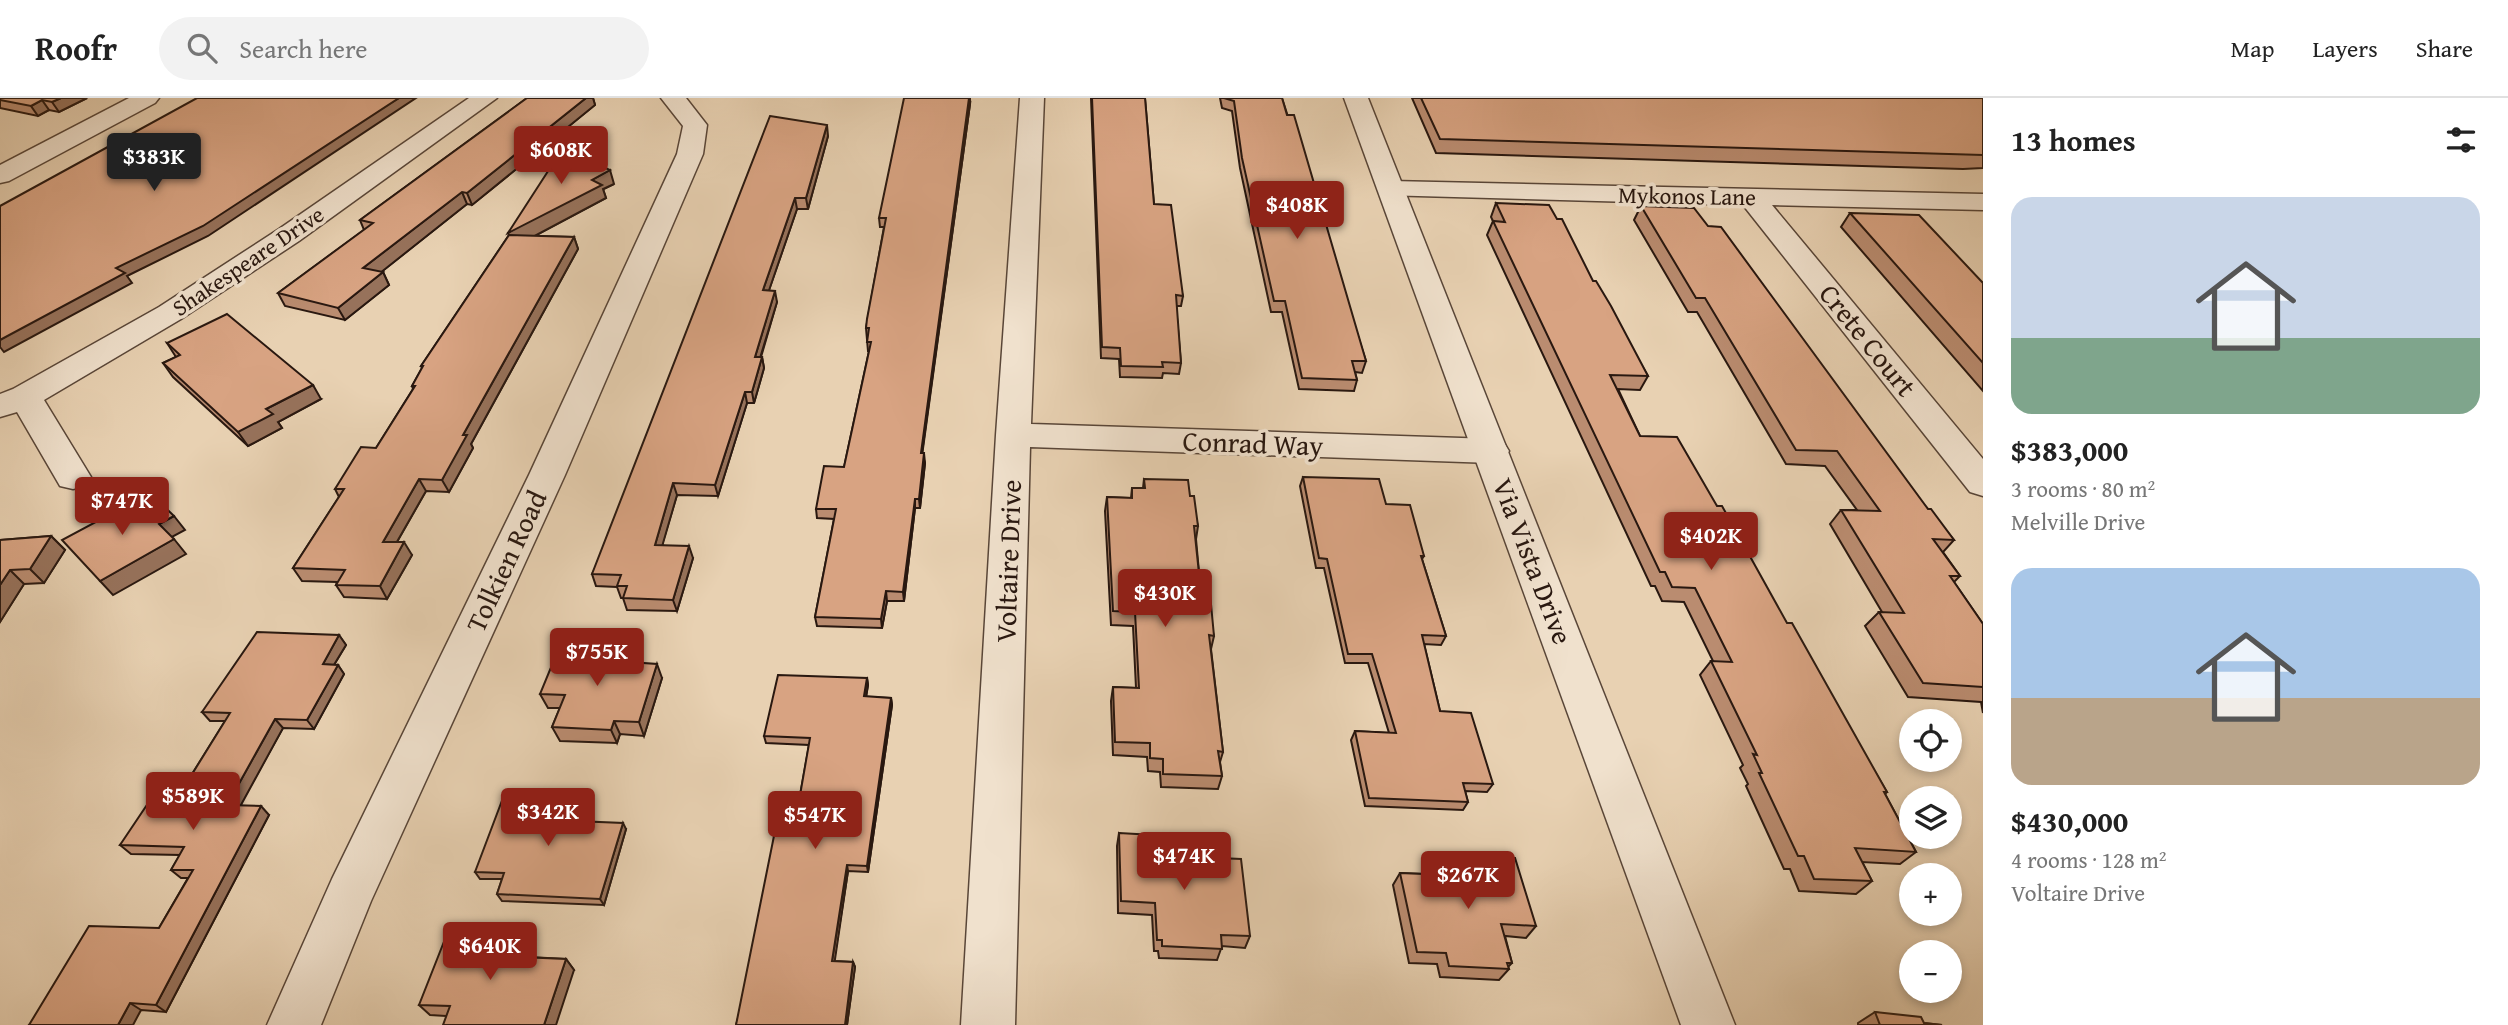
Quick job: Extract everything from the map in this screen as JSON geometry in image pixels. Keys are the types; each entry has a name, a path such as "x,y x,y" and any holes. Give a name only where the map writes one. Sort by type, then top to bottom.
{"street":[{"path":"0,175 147,98"},
{"name":"Shakespeare Drive","path":"13,401 170,313 485,98"},
{"name":"Tolkien Road","path":"293,1025 349,895 547,475 690,153 695,125 673,98"},
{"name":"Voltaire Drive","path":"988,1025 1013,435 1032,98"},
{"name":"Via Vista Drive","path":"1356,98 1708,1025"},
{"path":"0,151 26,161"},
{"name":"Mykonos Lane","path":"1391,188 1983,202"},
{"name":"Crete Court","path":"1752,198 1983,483"},
{"path":"13,401 73,477"},
{"name":"Conrad Way","path":"1013,435 1492,451"}],"building":[{"path":"0,98 61,98 52,102 42,100 31,106"},
{"path":"197,98 399,98 203,226 116,268 125,273 0,340 0,206"},
{"path":"527,98 586,98 467,193 462,192 363,268 383,272 338,308 278,293 373,223 360,220"},
{"path":"904,98 969,98 921,453 924,453 919,499 915,499 903,592 886,591 881,619 815,617 836,509 816,509 824,466 844,467 871,342 867,342 867,319 886,218 879,218"},
{"path":"1092,98 1145,98 1154,204 1171,205 1183,296 1176,295 1181,363 1162,362 1163,367 1121,366 1120,348 1102,347"},
{"path":"1224,98 1282,98 1287,115 1294,115 1366,361 1352,361 1357,380 1302,378 1285,301 1274,301 1242,158 1234,101"},
{"path":"1421,98 1983,98 1983,155 1440,139"},
{"path":"770,116 827,125 806,198 795,198 763,290 775,291 755,357 762,357 752,392 745,392 715,485 673,483 655,545 689,546 673,600 623,598 627,586 617,586 621,575 592,574"},
{"path":"563,148 610,170 592,180 602,185 508,233"},
{"path":"1496,203 1549,205 1557,219 1562,219 1593,281 1596,281 1611,306 1648,376 1610,375 1640,436 1677,437 1717,506 1722,506 1787,623 1792,623 1887,792 1884,792 1899,820 1899,849 1914,849 1916,852 1855,848 1872,881 1814,879 1804,856 1798,856 1759,773 1762,773 1753,754 1757,755 1711,661 1732,662 1695,588 1672,587 1665,572 1660,572 1493,221 1505,222"},
{"path":"1641,206 1694,208 1708,226 1721,227 1928,509 1931,509 1954,540 1933,539 1960,576 1950,576 1983,624 1983,687 1923,683 1879,612 1904,613 1841,510 1880,511 1837,451 1796,450 1705,298 1696,298"},
{"path":"1850,213 1919,215 1983,283 1983,363"},
{"path":"509,235 574,237 463,435 467,435 442,480 419,479 383,542 404,542 380,586 336,585 345,570 293,568 344,489 335,489 361,447 376,448 415,386 412,386 421,366"},
{"path":"227,314 313,385 266,409 273,414 238,432 163,363 180,355 167,343"},
{"path":"1303,477 1379,479 1386,504 1410,505 1424,556 1421,556 1446,636 1422,635 1440,711 1471,713 1493,784 1463,783 1468,802 1369,798 1355,731 1396,733 1372,654 1348,654 1327,559 1319,558"},
{"path":"1144,479 1188,480 1190,496 1194,496 1200,583 1209,583 1214,636 1209,635 1223,752 1218,751 1222,776 1163,774 1163,759 1150,758 1150,743 1115,742 1113,687 1139,688 1135,612 1113,611 1107,497 1132,498 1132,488 1145,488"},
{"path":"150,493 174,516 159,524 174,539 100,581 62,540"},
{"path":"51,536 30,569 10,570 0,585 0,540"},
{"path":"257,632 339,635 323,664 338,665 307,720 275,719 227,805 261,806 156,1005 130,1003 118,1025 29,1025 89,926 159,928 193,870 171,870 184,847 120,845 165,778 189,779 230,713 202,712"},
{"path":"561,643 606,645 601,660 657,664 639,722 614,721 611,730 552,727 565,695 540,694"},
{"path":"778,675 867,678 864,696 891,698 867,866 847,865 832,961 853,962 845,1025 736,1025 781,801 799,801 810,738 764,736"},
{"path":"506,790 562,792 558,804 581,805 576,821 623,823 600,899 497,894 504,873 475,872"},
{"path":"1119,833 1171,836 1173,856 1241,859 1250,936 1221,935 1222,949 1162,946 1162,940 1157,940 1155,903 1121,901"},
{"path":"1463,854 1515,858 1536,926 1501,924 1512,963 1507,963 1509,969 1449,966 1446,953 1417,952 1400,873 1469,876"},
{"path":"449,929 505,932 496,956 566,959 544,1025 443,1025 450,1006 419,1005"},
{"path":"1875,1012 1921,1017 1924,1023 1942,1025 1880,1025"}]}
